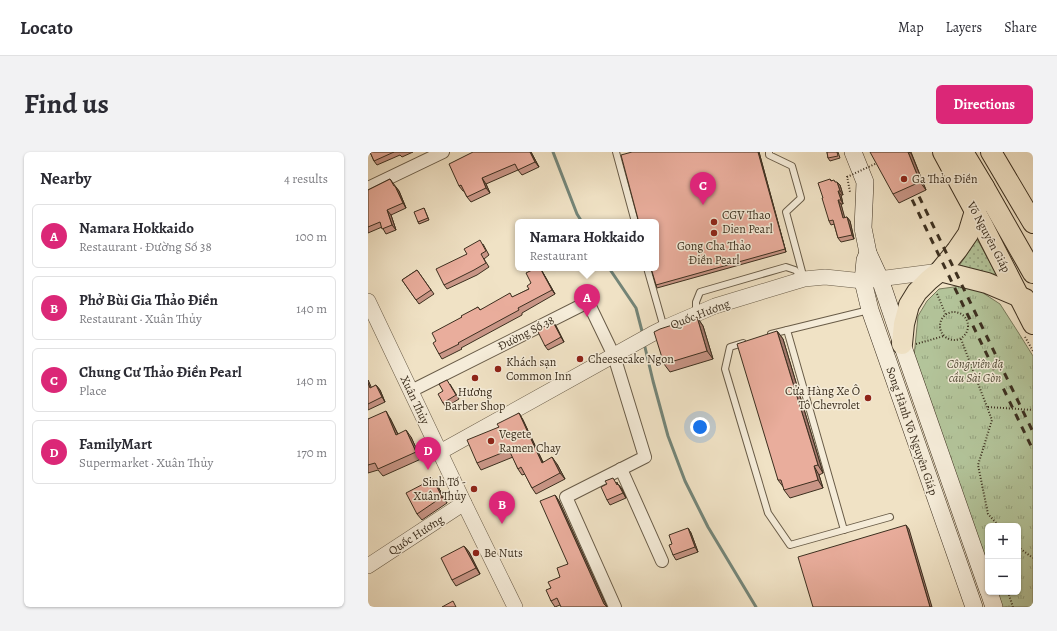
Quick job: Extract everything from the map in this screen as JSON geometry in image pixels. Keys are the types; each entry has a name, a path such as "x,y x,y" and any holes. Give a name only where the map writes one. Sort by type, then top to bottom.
{"highway":[{"name":"Võ Nguyên Giáp","path":"943,152 974,211 1028,300"},
{"name":"Võ Nguyên Giáp","path":"963,152 1033,273"},
{"path":"991,152 1033,223"},
{"name":"Võ Nguyên Giáp","path":"984,187 985,213 1028,300 1027,327"},
{"path":"937,280 968,234 974,211 984,187"},
{"path":"907,342 904,324 909,305 917,292 929,280 987,283 1028,300"}],"main road":[{"name":"Song Hành Võ Nguyên Giáp","path":"853,152 865,182 863,228 868,252 907,342 985,582"},
{"name":"Song Hành Võ Nguyên Giáp","path":"868,252 865,260 863,281 870,310 974,607"},
{"name":"Song Hành Võ Nguyên Giáp","path":"990,595 994,607"}],"street":[{"path":"368,188 422,156 443,152"},
{"name":"Quốc Hương","path":"440,452 658,331 715,306 804,279 825,277 863,281 880,279 937,280"},
{"name":"Xuân Thủy","path":"368,301 515,607"},
{"name":"Đường Số 38","path":"411,391 588,302 614,356"},
{"path":"614,356 645,457 566,497 615,607"},
{"path":"621,469 662,561"},
{"name":"Quốc Hương","path":"368,566 464,503"}],"lane":[{"path":"616,152 634,219"},
{"path":"769,152 770,155 792,166 801,198 786,212 804,279"},
{"path":"648,271 658,331"},
{"path":"766,336 870,310"},
{"path":"787,330 844,530"},
{"path":"751,340 730,346 725,369 768,513 790,546 890,517"}],"path":[{"path":"847,177 881,161"},
{"path":"937,280 946,315"},
{"path":"954,312 959,313 966,318 968,327 965,336 956,340 947,339 944,336 941,332 942,318 954,312"},
{"path":"1027,327 1033,352"},
{"path":"907,342 913,345 944,336"},
{"path":"961,339 992,420 978,465 988,514 996,523"},
{"path":"988,407 1033,410"},
{"path":"1021,549 1033,558"},
{"path":"1009,595 1013,607"}],"green space":[{"path":"977,239 1002,284 957,269"},
{"name":"Công viên dạ cầu Sài Gòn","path":"961,286 977,289 1000,304 1033,356 1033,607 995,607 991,595 1021,595 1021,523 985,523 985,577 913,367 918,316 927,301 939,289"}],"building":[{"path":"370,152 394,152 374,161"},
{"path":"473,152 530,152 535,162 518,170 515,164 482,178 486,188 467,197 461,185 459,186 449,164"},
{"path":"632,152 758,152 785,249 656,285 652,271 659,271 659,219 638,219 621,155"},
{"path":"827,152 837,152 838,156 828,158"},
{"name":"Ga Thảo Điền","path":"870,152 908,152 920,182 893,194"},
{"path":"390,179 403,203 387,210 392,225 382,229 380,222 368,227 368,190"},
{"path":"830,179 831,181 834,180 837,182 841,200 838,200 843,218 847,217 852,235 838,238 833,220 829,221 818,183"},
{"path":"424,208 428,218 418,222 414,212"},
{"path":"480,240 486,251 481,254 486,263 444,285 436,269 467,254 464,249"},
{"path":"417,270 431,290 416,300 402,280"},
{"path":"530,271 542,271 552,290 439,354 433,343 436,341 432,333 478,307 480,310 510,293 512,297 529,289 527,286 531,283 526,273"},
{"path":"697,317 707,351 664,364 654,332"},
{"path":"553,322 561,337 545,346 537,330"},
{"path":"777,331 818,465 814,466 818,480 784,490 781,480 778,480 737,344"},
{"path":"447,380 456,395 443,403 438,394 443,391 439,384"},
{"path":"368,383 370,388 376,385 382,397 368,404"},
{"path":"386,411 396,435 406,430 416,452 378,469 375,463 368,465 368,419"},
{"path":"519,413 542,463 552,457 560,473 532,488 521,467 518,469 509,450 477,463 467,440 499,427 497,424"},
{"path":"613,478 623,493 607,500 601,487 607,484 605,481"},
{"path":"433,479 442,497 417,514 406,493"},
{"path":"555,495 604,604 607,607 561,607 557,598 551,601 546,590 551,588 548,582 560,577 557,568 568,564 540,501"},
{"path":"906,525 930,607 813,607 798,557"},
{"path":"688,528 695,547 673,555 669,545 672,544 669,535"},
{"path":"464,546 476,568 452,580 441,558"},
{"path":"453,601 456,607 442,607"}],"waterway":[{"path":"553,152 580,219"},
{"path":"611,271 636,308 643,335"},
{"path":"644,343 668,436 685,481 708,527 756,607"}],"railway":[{"path":"913,184 1033,432"},
{"path":"906,187 1033,450"}],"place":[{"name":"Ga Thảo Điền","path":"904,179"},
{"name":"Chung Cư Thảo Điền Pearl","path":"703,205"},
{"name":"CGV Thao Dien Pearl","path":"714,222"},
{"name":"Gong Cha Thảo Điền Pearl","path":"714,233"},
{"name":"Namara Hokkaido","path":"587,317"},
{"name":"Cheesecake Ngon","path":"580,359"},
{"name":"Khách sạn Common Inn","path":"498,369"},
{"name":"Hương Barber Shop","path":"475,378"},
{"name":"Cửa Hàng Xe Ô Tô Chevrolet","path":"868,398"},
{"name":"Vegete Ramen Chay","path":"491,441"},
{"name":"FamilyMart","path":"428,470"},
{"name":"Sinh Tố - Xuân Thủy","path":"474,489"},
{"name":"Phở Bùi Gia Thảo Điền","path":"502,524"},
{"name":"Be Nuts","path":"476,553"}]}
